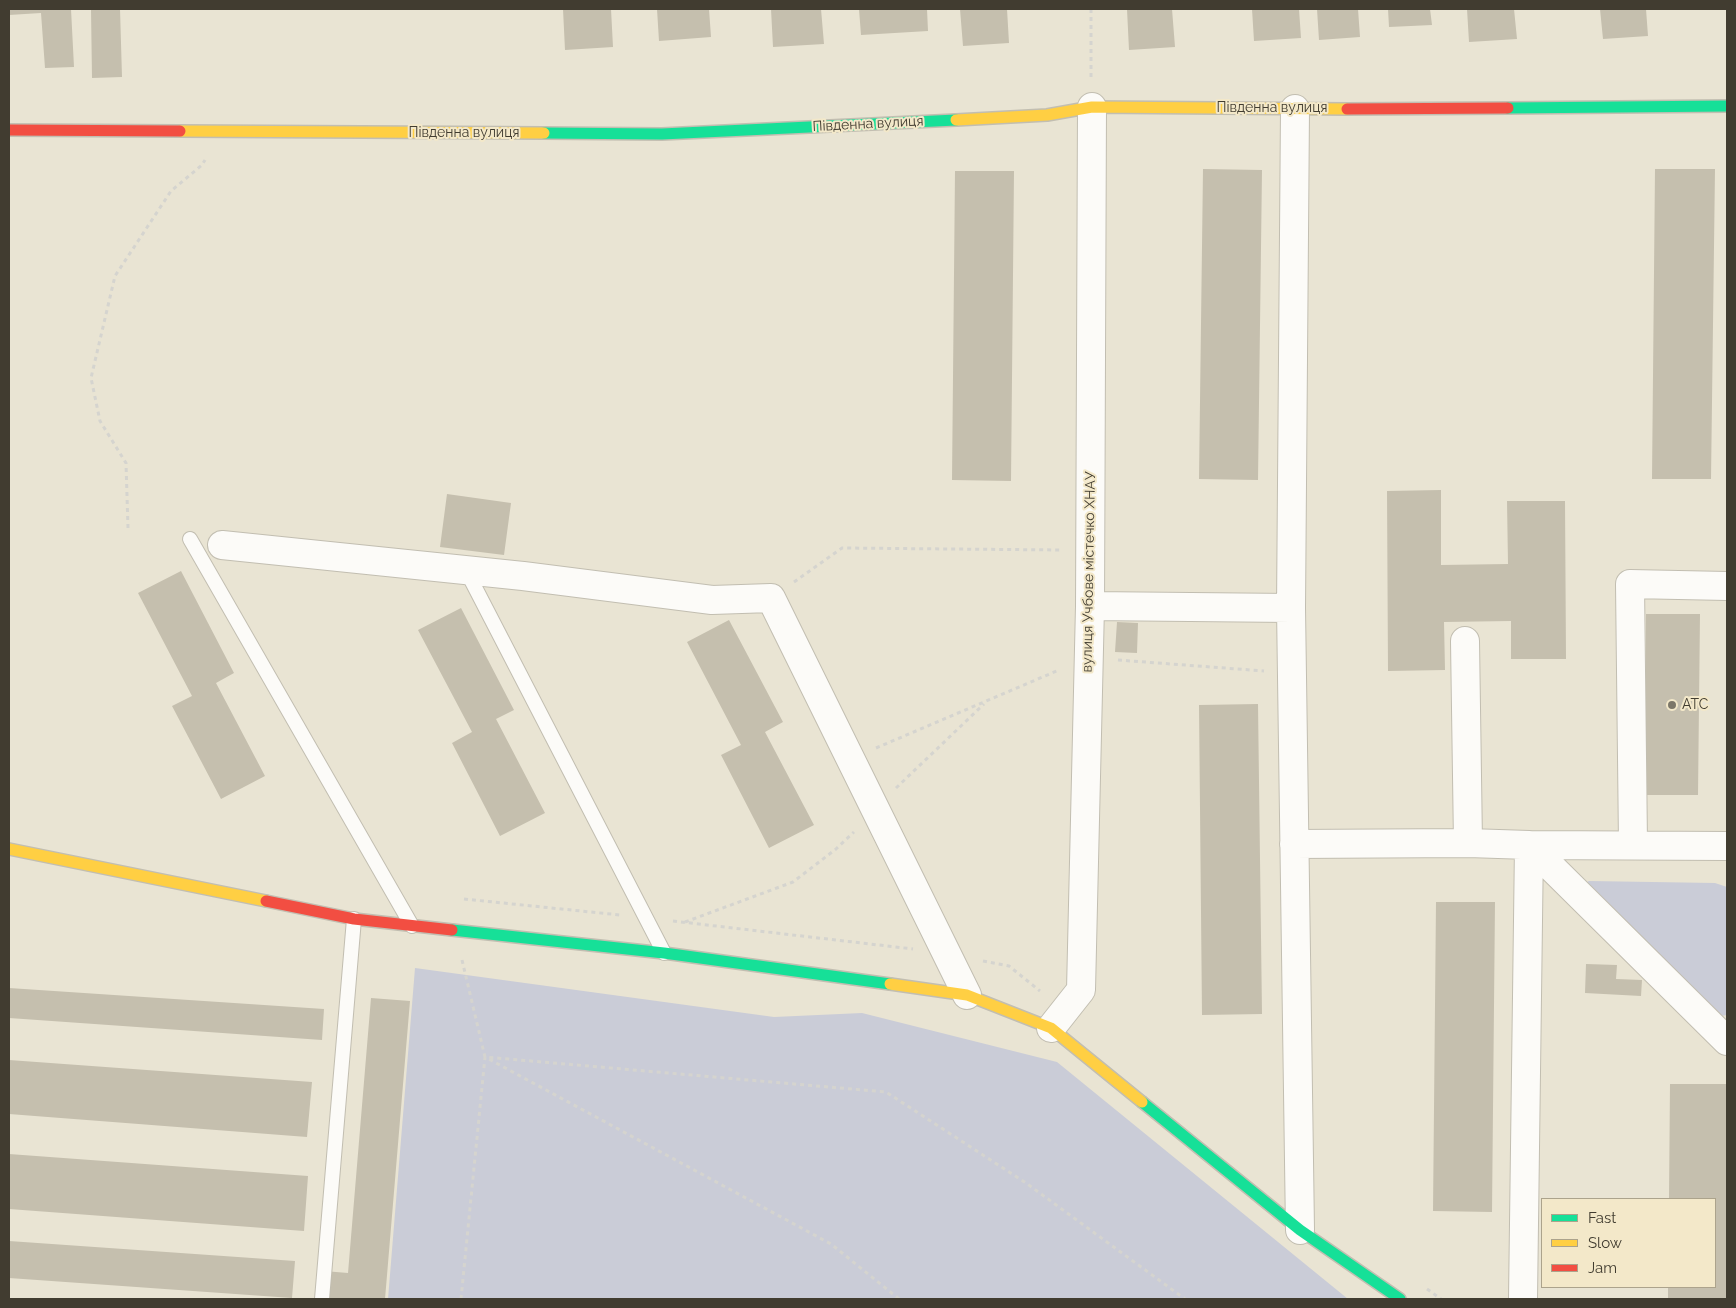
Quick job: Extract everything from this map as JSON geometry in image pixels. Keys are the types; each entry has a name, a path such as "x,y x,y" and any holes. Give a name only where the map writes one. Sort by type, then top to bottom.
{"street":[{"name":"Південна вулиця","path":"9,130 662,134 1047,114 1092,106 1295,109 1727,106"},
{"name":"вулиця Учбове містечко ХНАУ","path":"1051,1028 1081,990 1090,606 1092,106"},
{"path":"1295,109 1290,608 1300,1230"},
{"path":"222,545 466,570 712,600 771,598 967,995"},
{"path":"1633,844 1630,584 1727,586"},
{"path":"1090,606 1290,608"},
{"path":"1465,641 1468,842"},
{"path":"1294,844 1468,842 1727,846"},
{"path":"1529,844 1727,1042"},
{"path":"1523,1299 1529,844"},
{"path":"9,849 354,919 664,953 967,995 1051,1028 1300,1230 1400,1299"}],"lane":[{"path":"190,539 412,926"},
{"path":"466,570 664,953"},
{"path":"322,1299 354,919"}],"path":[{"path":"1091,9 1092,106"},
{"path":"128,528 126,463 100,421 91,378 115,276 170,191 202,165 217,132"},
{"path":"771,598 842,548 1090,550"},
{"path":"850,759 1089,657 1291,674"},
{"path":"684,922 793,882 836,849 875,808 986,702"},
{"path":"455,930 485,1057 461,1299"},
{"path":"485,1057 831,1244 899,1299"},
{"path":"485,1057 886,1092 1026,1183 1185,1299"}],"shaded area":[{"path":"1589,881 1715,883 1727,887 1727,1015 1710,1018 1577,887"},
{"path":"415,968 774,1017 862,1013 1057,1062 1348,1299 388,1299"}],"building":[{"path":"9,9 71,9 74,67 45,68 41,13 9,15"},
{"path":"91,9 120,9 122,77 92,78"},
{"path":"563,9 611,9 613,47 565,50"},
{"path":"657,9 709,9 711,37 659,41"},
{"path":"771,9 821,9 824,44 773,47"},
{"path":"859,9 927,9 928,31 861,35"},
{"path":"960,9 1007,9 1009,43 963,46"},
{"path":"1127,9 1172,9 1175,47 1129,50"},
{"path":"1252,9 1299,9 1301,38 1254,41"},
{"path":"1317,9 1358,9 1360,37 1319,40"},
{"path":"1388,9 1430,9 1432,25 1389,27"},
{"path":"1467,9 1514,9 1517,39 1469,42"},
{"path":"1600,9 1646,9 1648,36 1603,39"},
{"path":"1203,169 1262,170 1258,480 1199,479"},
{"path":"1655,169 1715,169 1711,479 1652,479"},
{"path":"955,171 1014,171 1011,481 952,480"},
{"path":"1441,490 1441,565 1508,564 1507,501 1565,501 1566,659 1511,659 1511,621 1444,622 1445,670 1388,671 1387,491"},
{"path":"447,494 511,503 504,555 440,547"},
{"path":"181,571 234,673 216,683 265,776 221,799 172,706 192,696 138,593"},
{"path":"461,608 514,710 496,719 545,813 500,836 452,743 472,732 418,630"},
{"name":"АТС","path":"1646,614 1700,614 1698,795 1646,795"},
{"path":"729,620 783,722 765,732 814,825 769,848 721,755 741,745 687,642"},
{"path":"1117,622 1138,623 1137,653 1115,652"},
{"path":"1258,704 1262,1014 1202,1015 1199,705"},
{"path":"1436,902 1495,902 1492,1212 1433,1211"},
{"path":"1586,964 1617,965 1616,979 1642,980 1641,996 1585,993"},
{"path":"9,988 324,1009 322,1040 9,1018"},
{"path":"371,998 410,1001 385,1299 322,1299 324,1271 348,1273"},
{"path":"9,1060 312,1082 307,1137 9,1114"},
{"path":"1670,1084 1727,1084 1727,1299 1668,1299 1668,1288 1716,1288 1716,1198 1669,1198"},
{"path":"9,1154 308,1176 304,1231 9,1209"},
{"path":"9,1241 295,1261 292,1298 9,1278"}],"traffic: fast":[{"path":"1508,108 1727,106"},
{"path":"544,133 662,134 956,120"},
{"path":"452,930 664,953 890,984"},
{"path":"1142,1102 1300,1230 1400,1299"}],"traffic: slow":[{"path":"956,120 1047,115 1092,107 1347,109"},
{"path":"180,131 544,133"},
{"path":"9,849 266,901"},
{"path":"890,984 967,995 1051,1028 1142,1102"}],"traffic: jam":[{"path":"1347,109 1508,108"},
{"path":"9,130 180,131"},
{"path":"266,901 354,919 452,930"}],"place":[{"name":"АТС","path":"1672,705"}]}
